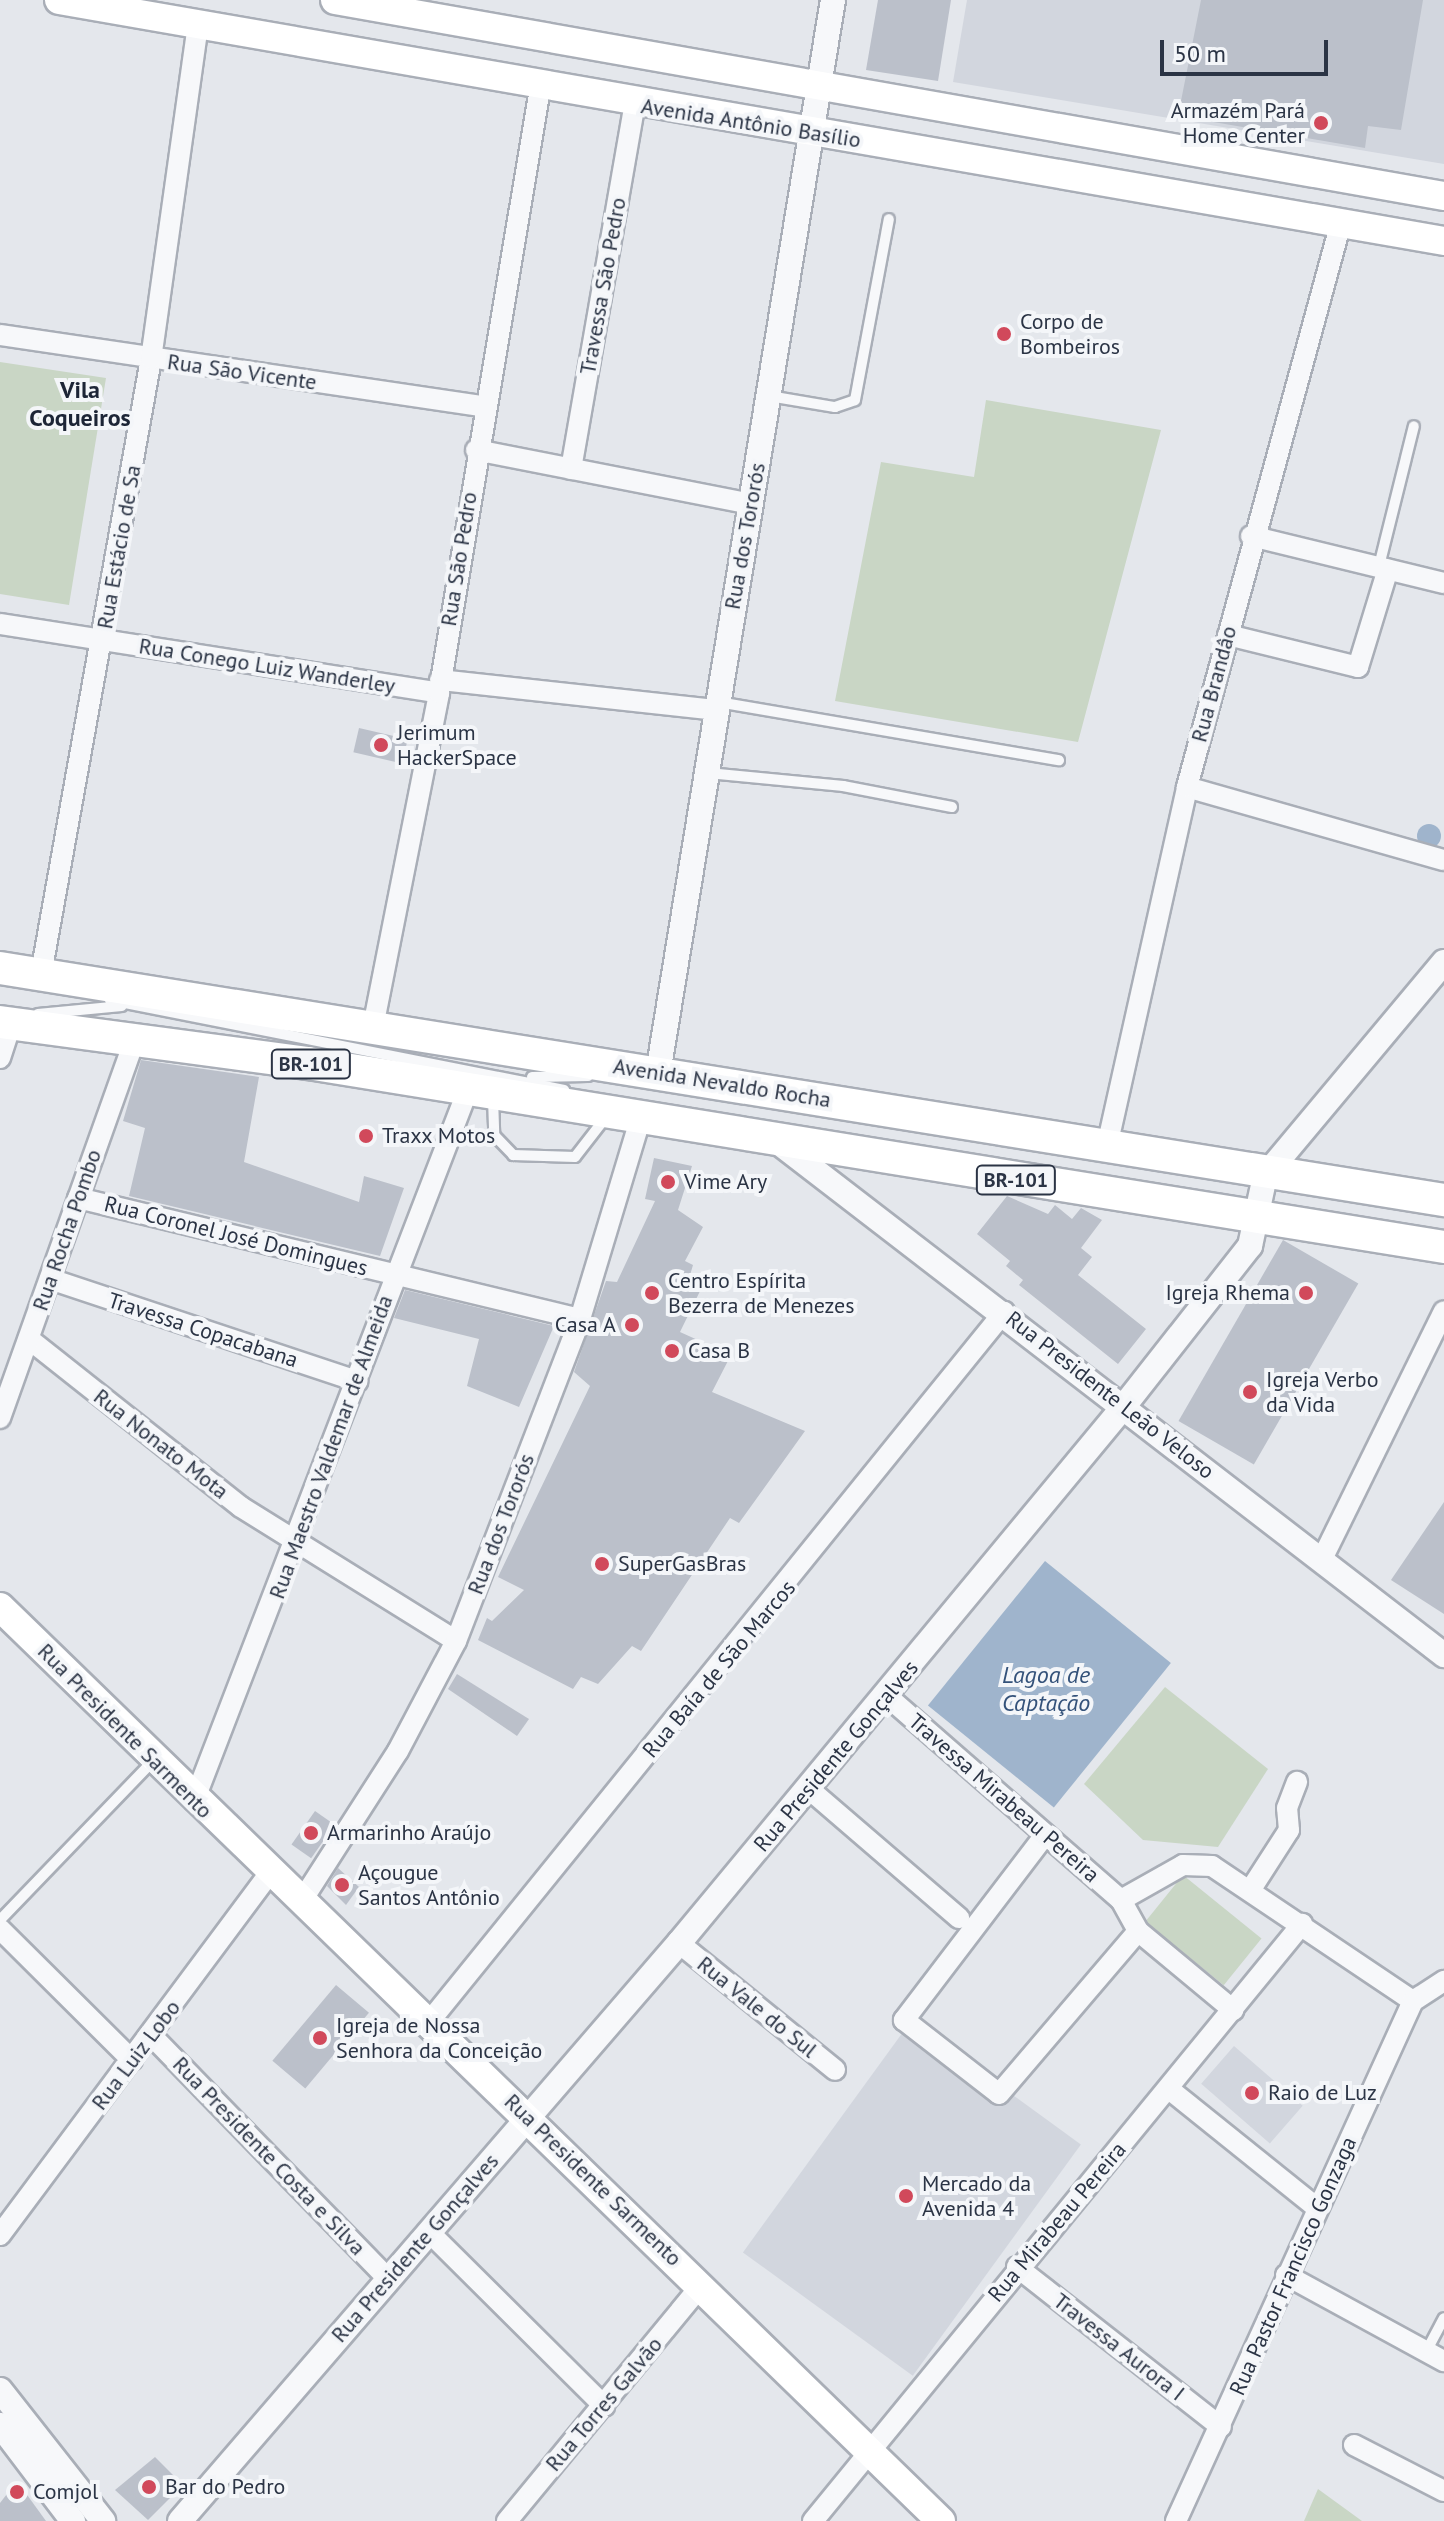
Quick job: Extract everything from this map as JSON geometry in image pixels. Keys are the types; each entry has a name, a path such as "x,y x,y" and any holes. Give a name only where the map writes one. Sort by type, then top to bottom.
{"highway":[{"name":"Avenida Nevaldo Rocha","path":"0,968 1107,1146 1265,1176 1444,1200"},
{"name":"BR-101","path":"4,1021 649,1118 1259,1221 1444,1247"}],"main road":[{"path":"335,0 1444,196"},
{"name":"Avenida Antônio Basílio","path":"68,1 540,89 810,131 1340,226 1444,241"},
{"name":"Rua Presidente Sarmento","path":"0,1607 194,1801 530,2117 941,2521"}],"street":[{"name":"Rua dos Tororós","path":"666,1074 706,772 833,0"},
{"name":"Rua Estácio de Sa","path":"41,974 104,640 151,359 198,24"},
{"name":"Rua São Pedro","path":"373,1027 440,686 483,406 540,89"},
{"name":"Travessa São Pedro","path":"571,469 635,104"},
{"name":"Rua Brandâo","path":"1107,1146 1187,787 1251,536 1340,226"},
{"name":"Rua São Vicente","path":"0,335 483,406"},
{"path":"476,450 750,504"},
{"path":"1251,536 1444,583"},
{"path":"1228,635 1338,667 1364,661 1384,567"},
{"name":"Rua Conego Luiz Wanderley","path":"0,624 440,686 717,706"},
{"path":"1187,787 1444,860"},
{"path":"1265,1176 1444,962"},
{"path":"0,1058 4,1021"},
{"name":"Rua Rocha Pombo","path":"0,1418 134,1041"},
{"name":"Rua Maestro Valdemar de Almeida","path":"194,1801 297,1543 394,1275 480,1094"},
{"name":"Rua dos Tororós","path":"301,1902 398,1751 456,1641 580,1319 649,1118"},
{"name":"Rua Presidente Leão Veloso","path":"773,1138 1004,1312 1444,1655"},
{"name":"Rua Presidente Gonçalves","path":"180,2521 679,1943 887,1696 1124,1406 1250,1246 1259,1221 1265,1176"},
{"name":"Rua Coronel José Domingues","path":"78,1198 580,1319"},
{"name":"Travessa Copacabana","path":"50,1279 357,1381"},
{"path":"1322,1559 1444,1311"},
{"name":"Rua Baía de São Marcos","path":"429,2022 1004,1312"},
{"name":"Rua Nonato Mota","path":"29,1339 188,1468 297,1543 456,1641"},
{"name":"Travessa Mirabeau Pereira","path":"887,1696 1121,1900 1138,1931 1233,2010"},
{"path":"1251,1889 1289,1830 1287,1808 1297,1782"},
{"path":"809,1789 959,1918"},
{"path":"1045,1835 904,2020 999,2094 1138,1931"},
{"path":"1121,1900 1194,1863 1251,1889 1413,2001 1444,1981"},
{"name":"Rua Luiz Lobo","path":"0,2235 270,1873"},
{"name":"Rua Mirabeau Pereira","path":"813,2521 1017,2267 1169,2089 1302,1924"},
{"path":"0,1929 132,2060"},
{"name":"Rua Vale do Sul","path":"679,1943 835,2070"},
{"name":"Rua Pastor Francisco Gonzaga","path":"1176,2521 1413,2001"},
{"name":"Rua Presidente Costa e Silva","path":"151,2035 387,2278"},
{"path":"1169,2089 1317,2208"},
{"path":"429,2232 604,2406"},
{"name":"Travessa Aurora I","path":"1017,2267 1221,2427"},
{"path":"1286,2275 1435,2356"},
{"name":"Rua Torres Galvão","path":"507,2521 701,2286"},
{"path":"0,2390 103,2521"},
{"path":"0,2425 73,2521"},
{"path":"1354,2445 1444,2491"}],"lane":[{"path":"769,396 835,407 855,400 889,219"},
{"path":"1384,567 1414,426"},
{"path":"717,706 1059,760"},
{"path":"706,772 843,786 952,807"},
{"path":"0,968 128,1006 522,1077 649,1118"},
{"path":"4,1021 128,1006"},
{"path":"522,1077 666,1074"},
{"path":"480,1094 502,1147 560,1162 588,1147 609,1112"},
{"path":"0,1920 153,1761"},
{"path":"1435,2356 1444,2318"}],"shaded area":[{"name":"Armazém Pará Home Center","path":"967,0 1444,0 1444,164 953,82"},
{"name":"Mercado da Avenida 4","path":"911,2021 1081,2144 913,2376 743,2252"},
{"name":"Raio de Luz","path":"1234,2046 1303,2106 1270,2143 1201,2084"}],"green space":[{"path":"0,362 106,378 69,605 0,594"},
{"path":"986,400 1161,430 1078,742 835,701 881,462 974,477"},
{"path":"1165,1687 1268,1769 1218,1847 1143,1840 1084,1784"},
{"path":"1183,1875 1261,1939 1224,1985 1145,1922"},
{"path":"1318,2489 1362,2521 1304,2521"}],"water":[{"path":"1429,824 1440,831 1441,836 1434,847 1429,848 1418,841 1417,836 1424,825"},
{"name":"Lagoa de Captação","path":"1045,1561 1171,1663 1054,1807 928,1706"}],"building":[{"path":"878,0 951,0 938,81 866,70"},
{"path":"1201,0 1423,0 1401,130 1368,126 1365,148 1178,116"},
{"name":"Jerimum HackerSpace","path":"359,728 408,739 402,764 353,752"},
{"path":"141,1060 259,1077 244,1162 359,1202 364,1176 404,1188 380,1256 129,1196 145,1128 123,1121"},
{"path":"654,1158 692,1166 678,1210 703,1227 685,1261 693,1265 688,1282 702,1287 680,1332 731,1355 712,1392 805,1431 739,1523 730,1518 641,1651 632,1646 598,1684 581,1677 573,1689 478,1640 487,1618 492,1621 524,1590 498,1577 590,1386 574,1372 606,1281 617,1282 655,1201 645,1199"},
{"path":"1007,1196 1048,1214 1055,1205 1072,1219 1081,1208 1102,1220 1081,1248 1092,1257 1078,1275 1146,1329 1118,1364 1019,1285 1023,1280 1006,1266 1010,1261 977,1234"},
{"path":"1283,1240 1358,1284 1254,1464 1178,1421"},
{"path":"405,1290 554,1326 519,1407 467,1386 479,1339 394,1318"},
{"path":"1444,1502 1444,1614 1391,1580"},
{"path":"457,1674 529,1719 517,1736 448,1689"},
{"name":"Armarinho Araújo","path":"315,1811 335,1825 311,1858 291,1845"},
{"name":"Açougue Santos Antônio","path":"338,1868 359,1887 346,1905 327,1886"},
{"name":"Igreja de Nossa Senhora da Conceição","path":"336,1985 369,2013 305,2088 272,2061"},
{"name":"Bar do Pedro","path":"155,2457 183,2485 148,2520 115,2490"},
{"name":"Comjol","path":"17,2481 46,2521 0,2521 0,2503"}],"place":[{"name":"Armazém Pará Home Center","path":"1321,123"},
{"name":"Corpo de Bombeiros","path":"1004,334"},
{"name":"Jerimum HackerSpace","path":"381,745"},
{"name":"Traxx Motos","path":"366,1136"},
{"name":"Vime Ary","path":"668,1182"},
{"name":"Centro Espírita Bezerra de Menezes","path":"652,1293"},
{"name":"Igreja Rhema","path":"1306,1293"},
{"name":"Casa A","path":"632,1325"},
{"name":"Casa B","path":"672,1351"},
{"name":"Igreja Verbo da Vida","path":"1250,1392"},
{"name":"SuperGasBras","path":"602,1564"},
{"name":"Armarinho Araújo","path":"311,1833"},
{"name":"Açougue Santos Antônio","path":"342,1885"},
{"name":"Igreja de Nossa Senhora da Conceição","path":"320,2038"},
{"name":"Raio de Luz","path":"1252,2093"},
{"name":"Mercado da Avenida 4","path":"906,2196"},
{"name":"Bar do Pedro","path":"149,2487"},
{"name":"Comjol","path":"17,2492"}],"district":[{"name":"Vila Coqueiros","path":"80,404"}]}
